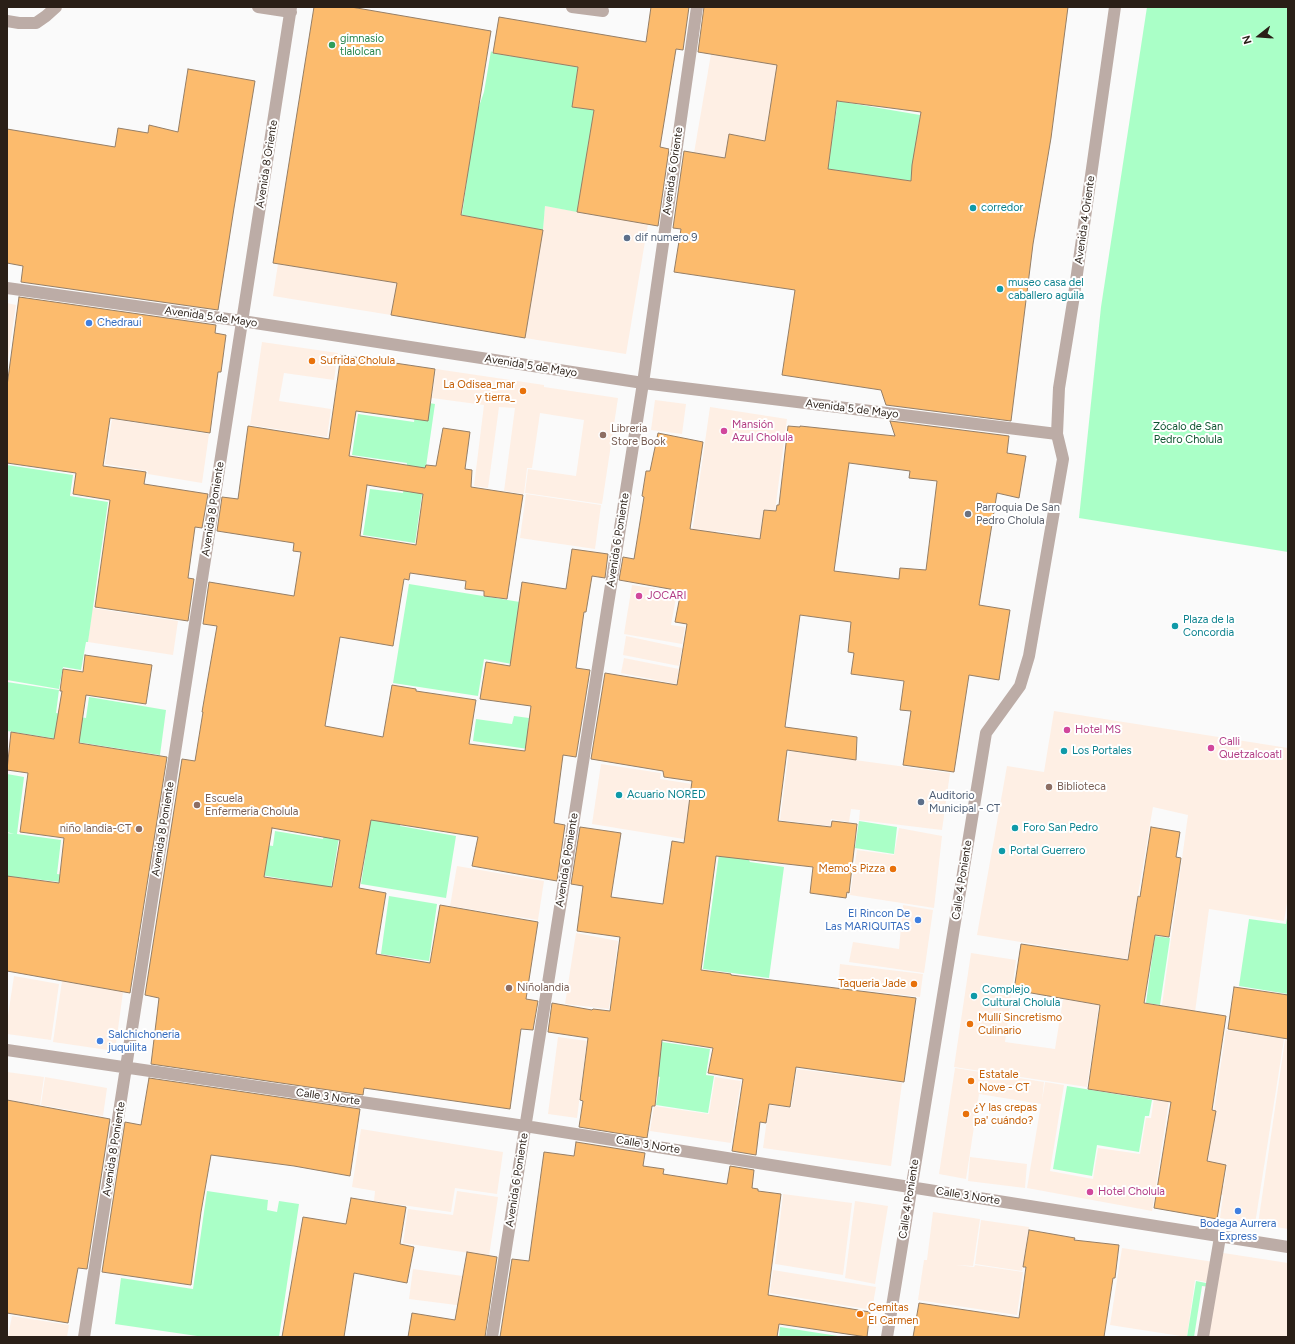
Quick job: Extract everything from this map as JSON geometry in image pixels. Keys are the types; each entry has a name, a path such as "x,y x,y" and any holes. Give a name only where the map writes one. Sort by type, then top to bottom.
{"street":[{"path":"7,21 36,23 56,7"},
{"path":"258,7 291,9"},
{"path":"572,7 603,11"},
{"name":"Avenida 6 Oriente","path":"642,383 696,7"},
{"name":"Avenida 4 Oriente","path":"1056,434 1059,388 1073,302 1115,7"},
{"name":"Avenida 8 Oriente","path":"242,321 291,9"},
{"name":"Avenida 5 de Mayo","path":"7,288 242,321 642,383 1056,434"},
{"name":"Avenida 8 Poniente","path":"84,1337 242,321"},
{"name":"Avenida 6 Poniente","path":"492,1337 642,383"},
{"name":"Calle 4 Poniente","path":"887,1337 986,733 1020,686 1029,656 1063,459 1056,434"},
{"name":"Calle 3 Norte","path":"7,1050 525,1126 1288,1247"},
{"path":"1203,1337 1220,1236"}],"shaded area":[{"path":"740,26 783,33 765,140 730,134 725,158 694,153 711,54 735,58"},
{"path":"545,206 648,224 626,354 525,338 543,230"},
{"path":"278,264 397,283 391,315 273,296"},
{"path":"7,303 16,305 7,366"},
{"path":"262,342 338,353 334,380 284,373 279,401 331,409 327,437 250,425"},
{"path":"436,369 618,398 602,504 525,493 528,469 576,476 584,420 540,413 532,468 527,468 524,494 504,491 515,408 499,407 488,488 474,486 484,405 432,398"},
{"path":"655,400 686,404 682,434 651,430"},
{"path":"710,407 787,419 775,511 764,509 759,547 737,544 738,534 716,531 714,543 691,540"},
{"path":"112,419 209,434 202,483 148,474 148,471 105,464"},
{"path":"526,494 601,505 595,549 520,538"},
{"path":"632,585 677,592 671,625 685,627 682,644 624,634"},
{"path":"92,608 178,621 173,655 88,642"},
{"path":"626,636 682,648 679,666 623,655"},
{"path":"624,658 679,669 676,684 621,673"},
{"path":"1054,711 1288,748 1288,897 1284,921 1209,909 1195,1012 1162,1005 1188,815 1153,807 1127,959 977,935 1007,766 1044,772"},
{"path":"789,751 950,773 942,830 859,820 860,810 851,809 849,822 831,819 830,826 780,820"},
{"path":"601,764 661,773 660,779 692,784 684,839 592,824"},
{"path":"899,828 942,836 934,908 850,895 857,850 894,855"},
{"path":"457,866 544,881 538,920 450,906"},
{"path":"903,905 933,910 924,973 849,962 853,942 899,949"},
{"path":"576,933 618,941 609,1009 565,1004"},
{"path":"971,953 1016,960 1005,1042 1055,1049 1063,999 1099,1005 1087,1087 954,1067"},
{"path":"840,964 923,974 920,997 838,987"},
{"path":"14,976 59,984 51,1040 7,1034 7,1022"},
{"path":"62,981 123,992 115,1051 53,1042"},
{"path":"1226,1030 1284,1039 1255,1224 1220,1218 1223,1195 1206,1192 1207,1183 1224,1186 1227,1166 1206,1163"},
{"path":"558,1037 587,1041 577,1118 548,1114"},
{"path":"1285,1040 1288,1041 1288,1229 1258,1224"},
{"path":"955,1068 1044,1082 1042,1101 1045,1082 1064,1085 1050,1171 1093,1179 1098,1148 1140,1154 1146,1118 1151,1118 1154,1098 1169,1100 1152,1211 1027,1188 1041,1104 979,1094 966,1179 939,1174"},
{"path":"797,1069 902,1083 891,1166 763,1148 769,1105 791,1108"},
{"path":"7,1072 44,1077 40,1105 7,1100"},
{"path":"45,1077 107,1088 103,1116 41,1105"},
{"path":"715,1077 741,1081 731,1143 650,1131 654,1106 709,1114"},
{"path":"361,1129 503,1152 497,1194 455,1188 451,1212 374,1201 375,1191 352,1187"},
{"path":"970,1157 1027,1164 1025,1188 968,1181"},
{"path":"457,1191 498,1197 489,1256 403,1243 408,1209 453,1215"},
{"path":"783,1194 852,1203 843,1275 775,1264"},
{"path":"855,1201 888,1206 875,1284 845,1278"},
{"path":"933,1212 980,1219 973,1266 956,1265 974,1267 975,1265 1023,1272 1017,1315 918,1300 924,1260 927,1260"},
{"path":"981,1220 1029,1227 1022,1271 975,1264"},
{"path":"1122,1248 1214,1262 1211,1283 1195,1280 1187,1337 1110,1325"},
{"path":"1217,1252 1288,1263 1288,1337 1204,1337"},
{"path":"413,1269 484,1279 480,1308 409,1299"},
{"path":"773,1270 876,1287 872,1310 770,1293"},
{"path":"12,1316 69,1325 67,1337 8,1336"}],"green space":[{"name":"Zócalo de San Pedro Cholula","path":"1147,7 1288,7 1288,552 1079,518 1101,307"},
{"path":"491,51 493,53 578,67 572,107 594,110 577,212 545,206 543,230 462,215 476,115 484,92"},
{"path":"838,101 920,115 911,181 827,169"},
{"path":"417,401 435,404 415,543 363,535 370,489 403,493 407,463 352,455 358,414 414,422"},
{"path":"7,465 73,475 70,496 108,502 88,642 86,642 81,670 63,667 59,689 7,680"},
{"path":"409,584 520,602 512,664 484,659 478,696 393,683"},
{"path":"7,682 59,690 56,713 86,718 89,697 166,710 160,755 7,731"},
{"path":"514,716 529,718 528,729 538,731 535,750 473,741 476,719 512,724"},
{"path":"7,774 24,777 17,834 61,840 57,874 102,880 78,884 7,876 7,833 14,834 7,832"},
{"path":"403,810 400,826 456,836 446,898 361,884 368,839 320,831"},
{"path":"859,821 897,827 894,854 855,848"},
{"path":"275,831 323,839 324,835 339,837 327,912 292,907 296,881 261,875 266,845 273,846"},
{"path":"719,854 748,859 750,862 784,867 769,978 703,969"},
{"path":"389,896 437,904 429,961 381,954"},
{"path":"1288,912 1288,994 1239,986 1249,919 1286,924"},
{"path":"1155,936 1170,938 1160,1005 1146,1003"},
{"path":"662,1042 710,1049 706,1075 714,1076 708,1113 656,1105 660,1077 657,1076"},
{"path":"1067,1086 1152,1100 1149,1116 1145,1116 1139,1152 1097,1145 1092,1176 1053,1169"},
{"path":"207,1191 268,1200 267,1210 277,1212 279,1201 299,1204 279,1337 204,1337 115,1324 121,1278 193,1289"},
{"path":"1196,1281 1211,1284 1210,1287 1202,1286 1194,1337 1187,1337"},
{"path":"780,1327 838,1336 779,1337"}],"building":[{"path":"314,7 351,7 491,31 461,215 543,230 525,338 391,315 397,283 273,263"},
{"path":"651,7 689,7 683,50 676,49 660,147 669,149 658,226 577,212 594,110 572,107 578,67 493,53 499,17 646,42"},
{"path":"704,7 1068,7 1051,138 1033,244 1011,421 886,405 881,390 782,375 795,290 674,272 681,229 673,228 684,151 725,158 729,134 765,141 777,65 698,52","holes":["837,101 921,112 912,165 911,181 828,169"]},
{"path":"188,69 255,81 218,310 21,282 23,266 7,263 7,129 115,147 118,128 148,133 149,125 178,132"},
{"path":"19,297 216,325 215,333 226,335 221,372 218,372 210,433 110,418 103,466 146,472 144,484 208,494 202,528 195,527 188,578 194,579 188,621 95,607 110,500 73,494 76,473 7,463 7,386"},
{"path":"341,355 435,369 428,421 356,411 349,456 425,468 426,465 436,466 443,428 470,432 465,469 472,470 471,487 523,495 507,599 484,596 484,591 465,589 466,581 410,573 409,580 404,579 393,646 340,637 325,726 383,737 392,685 416,689 416,691 476,700 469,744 525,751 531,706 480,699 486,662 510,666 522,582 566,589 572,549 608,554 605,578 592,576 586,612 584,612 576,668 590,670 576,757 563,755 554,823 565,825 557,881 472,866 478,837 371,820 359,888 386,893 376,954 430,963 440,905 538,922 526,999 538,1001 533,1030 521,1029 510,1109 364,1088 363,1095 151,1064 159,998 145,995 182,759 195,761 217,626 203,624 209,582 294,596 301,552 293,551 294,543 217,531 222,497 238,499 248,426 329,439","holes":["367,485 423,494 416,545 360,536","272,828 340,840 332,887 264,877"]},
{"path":"890,421 1009,436 1007,453 1026,456 1019,498 997,493 979,605 1010,610 999,680 969,675 954,772 903,765 911,711 900,710 904,681 851,674 854,653 848,652 851,622 800,615 785,727 857,737 856,760 787,750 778,821 831,827 832,821 857,824 849,893 847,892 846,898 810,893 813,867 716,856 701,970 916,998 904,1082 796,1067 790,1107 769,1104 766,1123 760,1122 756,1155 732,1151 743,1079 708,1073 713,1048 662,1040 655,1106 652,1106 647,1138 579,1127 583,1101 580,1100 588,1038 548,1032 552,1003 592,1010 610,1011 620,937 577,931 583,886 571,884 580,827 621,833 611,897 663,904 672,841 684,843 692,781 664,777 663,771 591,759 605,673 677,685 687,624 675,622 681,591 619,580 623,557 634,559 644,497 642,496 646,471 650,471 658,433 703,442 690,529 760,539 764,510 776,511 777,505 779,505 788,426 895,436","holes":["849,463 910,471 909,478 937,481 926,570 900,568 899,579 834,571"]},
{"path":"85,655 152,665 146,704 86,695 79,743 167,757 130,993 7,971 7,876 59,883 64,838 20,832 28,773 7,770 11,732 54,739 62,691 60,691 63,669 83,672"},
{"path":"1151,827 1180,832 1176,857 1181,858 1169,937 1155,935 1144,1003 1226,1016 1212,1110 1216,1111 1207,1161 1226,1165 1217,1219 1154,1208 1171,1102 1088,1089 1100,1005 1014,990 1021,944 1128,960"},
{"path":"1234,987 1288,995 1288,1039 1228,1029"},
{"path":"149,1078 360,1109 350,1176 294,1166 211,1155 201,1212 191,1285 102,1272 125,1122 141,1125"},
{"path":"7,1100 110,1119 87,1269 78,1268 68,1323 7,1313"},
{"path":"576,1142 645,1153 643,1166 664,1169 663,1174 727,1184 730,1166 754,1170 752,1188 758,1189 758,1191 781,1194 768,1295 870,1312 867,1337 779,1324 777,1337 500,1337 512,1259 529,1261 544,1152 574,1156"},
{"path":"351,1198 406,1207 400,1244 414,1247 407,1283 354,1273 344,1337 282,1337 303,1217 346,1224"},
{"path":"1029,1230 1075,1238 1074,1240 1119,1245 1115,1278 1113,1278 1104,1337 913,1337 919,1303 1019,1318 1026,1267 1023,1267"},
{"path":"467,1252 497,1257 485,1337 408,1337 412,1313 455,1320"}],"place":[{"name":"gimnasio tlalolcan","path":"332,45"},
{"name":"corredor","path":"973,208"},
{"name":"dif numero 9","path":"627,238"},
{"name":"museo casa del caballero aguila","path":"1000,289"},
{"name":"Chedraui","path":"89,323"},
{"name":"Sufrida Cholula","path":"312,361"},
{"name":"La Odisea_mar y tierra_","path":"523,391"},
{"name":"Mansión Azul Cholula","path":"724,431"},
{"name":"Libreria Store Book","path":"603,435"},
{"name":"Parroquia De San Pedro Cholula","path":"968,514"},
{"name":"JOCARI","path":"639,596"},
{"name":"Plaza de la Concordia","path":"1175,626"},
{"name":"Hotel MS","path":"1067,730"},
{"name":"Calli Quetzalcoatl","path":"1211,748"},
{"name":"Los Portales","path":"1064,751"},
{"name":"Biblioteca","path":"1049,787"},
{"name":"Acuario NORED","path":"619,795"},
{"name":"Auditorio Municipal - CT","path":"921,802"},
{"name":"Escuela Enfermeria Cholula","path":"197,805"},
{"name":"Foro San Pedro","path":"1015,828"},
{"name":"niño landia-CT","path":"139,829"},
{"name":"Portal Guerrero","path":"1002,851"},
{"name":"Memo's Pizza","path":"893,869"},
{"name":"El Rincon De Las MARIQUITAS","path":"918,920"},
{"name":"Taqueria Jade","path":"914,984"},
{"name":"Niñolandia","path":"509,988"},
{"name":"Complejo Cultural Cholula","path":"974,996"},
{"name":"Mullí Sincretismo Culinario","path":"970,1024"},
{"name":"Salchichoneria juquilita","path":"100,1041"},
{"name":"Estatale Nove - CT","path":"971,1081"},
{"name":"¿Y las crepas pa' cuándo?","path":"966,1114"},
{"name":"Hotel Cholula","path":"1090,1192"},
{"name":"Bodega Aurrera Express","path":"1238,1211"},
{"name":"Cemitas El Carmen","path":"860,1314"}]}
